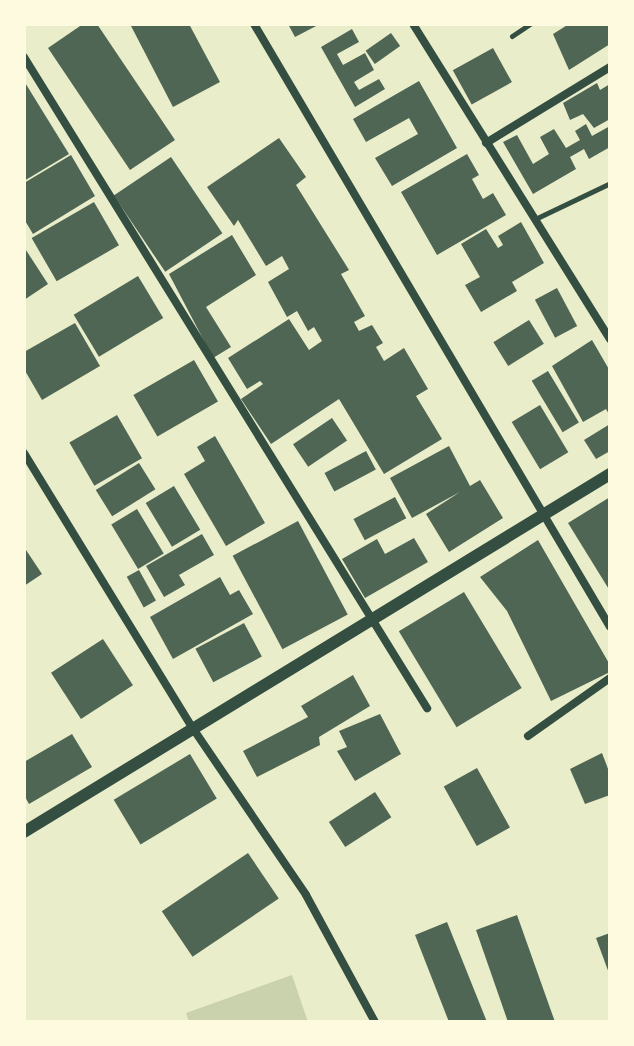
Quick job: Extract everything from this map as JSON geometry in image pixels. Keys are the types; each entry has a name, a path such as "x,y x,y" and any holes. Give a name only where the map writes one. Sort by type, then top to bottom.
{"street":[{"path":"254,24 610,627"},
{"path":"413,24 610,339"},
{"path":"24,57 427,708"},
{"path":"486,143 610,67"},
{"path":"24,453 194,730 306,895 375,1022"},
{"path":"24,832 610,474"},
{"path":"528,736 610,678"}],"lane":[{"path":"512,36 530,24"},
{"path":"534,220 610,183"}],"green space":[{"path":"292,975 308,1022 189,1022 186,1013"}],"building":[{"path":"83,24 97,24 175,140 130,170 48,48"},
{"path":"130,24 189,24 220,82 173,107"},
{"path":"288,24 320,24 295,37"},
{"path":"569,24 610,24 610,44 569,70 553,34"},
{"path":"352,29 359,42 337,54 343,65 365,53 374,70 354,82 359,90 379,79 385,89 355,107 321,47"},
{"path":"391,33 400,46 375,64 366,51"},
{"path":"493,48 512,82 472,104 453,70"},
{"path":"24,81 69,154 24,181"},
{"path":"419,81 457,148 392,186 375,158 418,134 409,118 366,142 353,119"},
{"path":"597,83 600,90 610,84 610,119 594,128 583,114 570,120 563,103"},
{"path":"586,124 592,136 610,126 610,147 589,159 584,149 570,157 576,169 533,194 503,142 517,135 533,164 549,154 540,137 554,129 566,148 580,140 575,131"},
{"path":"279,138 306,177 296,185 349,270 341,274 365,316 354,322 359,331 372,325 383,343 376,347 384,361 404,348 428,389 416,396 442,439 384,474 339,399 271,444 241,399 263,384 260,381 247,389 228,358 289,319 309,350 322,341 314,327 308,331 297,311 287,317 268,282 289,269 282,256 266,266 238,220 234,226 207,187"},
{"path":"467,154 479,175 472,179 483,199 493,193 506,215 437,255 401,192"},
{"path":"71,155 95,196 33,234 24,219 24,183"},
{"path":"171,157 222,233 165,272 114,196"},
{"path":"94,202 119,245 57,281 32,238"},
{"path":"521,222 544,263 512,282 517,291 481,312 465,285 480,277 461,244 486,229 498,248 503,245 498,236"},
{"path":"232,235 256,275 206,307 231,347 213,358 169,274"},
{"path":"24,247 48,284 24,300"},
{"path":"138,276 163,318 99,357 74,315"},
{"path":"557,288 577,326 555,338 535,300"},
{"path":"529,320 544,344 508,366 493,342"},
{"path":"75,323 100,366 42,400 24,369 24,352"},
{"path":"592,340 610,371 610,416 606,409 583,422 552,366"},
{"path":"194,360 218,402 157,437 133,395"},
{"path":"548,371 579,422 563,432 532,381"},
{"path":"540,405 568,452 540,469 512,422"},
{"path":"117,415 142,458 94,486 69,442"},
{"path":"332,418 347,440 308,467 293,444"},
{"path":"610,424 610,451 596,459 584,440"},
{"path":"215,436 265,523 226,546 184,474 205,461 197,447"},
{"path":"449,446 470,486 480,480 503,518 449,552 426,514 460,492 412,518 390,478"},
{"path":"366,451 376,470 334,492 325,473"},
{"path":"139,463 155,489 112,516 96,490"},
{"path":"174,486 200,530 172,547 146,503"},
{"path":"395,497 406,518 365,540 354,519"},
{"path":"610,497 610,591 568,523"},
{"path":"137,509 164,554 138,569 111,524"},
{"path":"298,521 348,615 282,649 233,556"},
{"path":"202,534 214,555 179,575 185,585 164,597 146,566"},
{"path":"414,538 428,562 365,598 342,559 377,539 385,554"},
{"path":"538,540 610,665 610,672 551,701 507,611 480,577"},
{"path":"24,547 42,574 24,586"},
{"path":"139,570 156,601 144,607 127,577"},
{"path":"220,577 230,595 239,590 253,614 173,659 150,617"},
{"path":"464,592 522,688 457,727 399,631"},
{"path":"244,623 262,657 213,682 195,649"},
{"path":"103,639 133,685 81,719 51,673"},
{"path":"353,675 370,706 319,737 320,745 257,777 243,751 308,717 301,706"},
{"path":"380,714 401,754 355,781 337,751 347,747 339,731"},
{"path":"72,734 92,767 29,804 24,795 24,762"},
{"path":"602,753 610,774 610,795 585,804 570,769"},
{"path":"190,754 217,799 140,844 114,800"},
{"path":"477,768 510,827 477,846 444,786"},
{"path":"375,792 391,817 345,847 329,822"},
{"path":"248,853 279,899 193,957 162,911"},
{"path":"517,915 555,1022 508,1022 476,930"},
{"path":"447,922 487,1022 449,1022 415,935"},
{"path":"610,933 610,976 596,938"}]}
